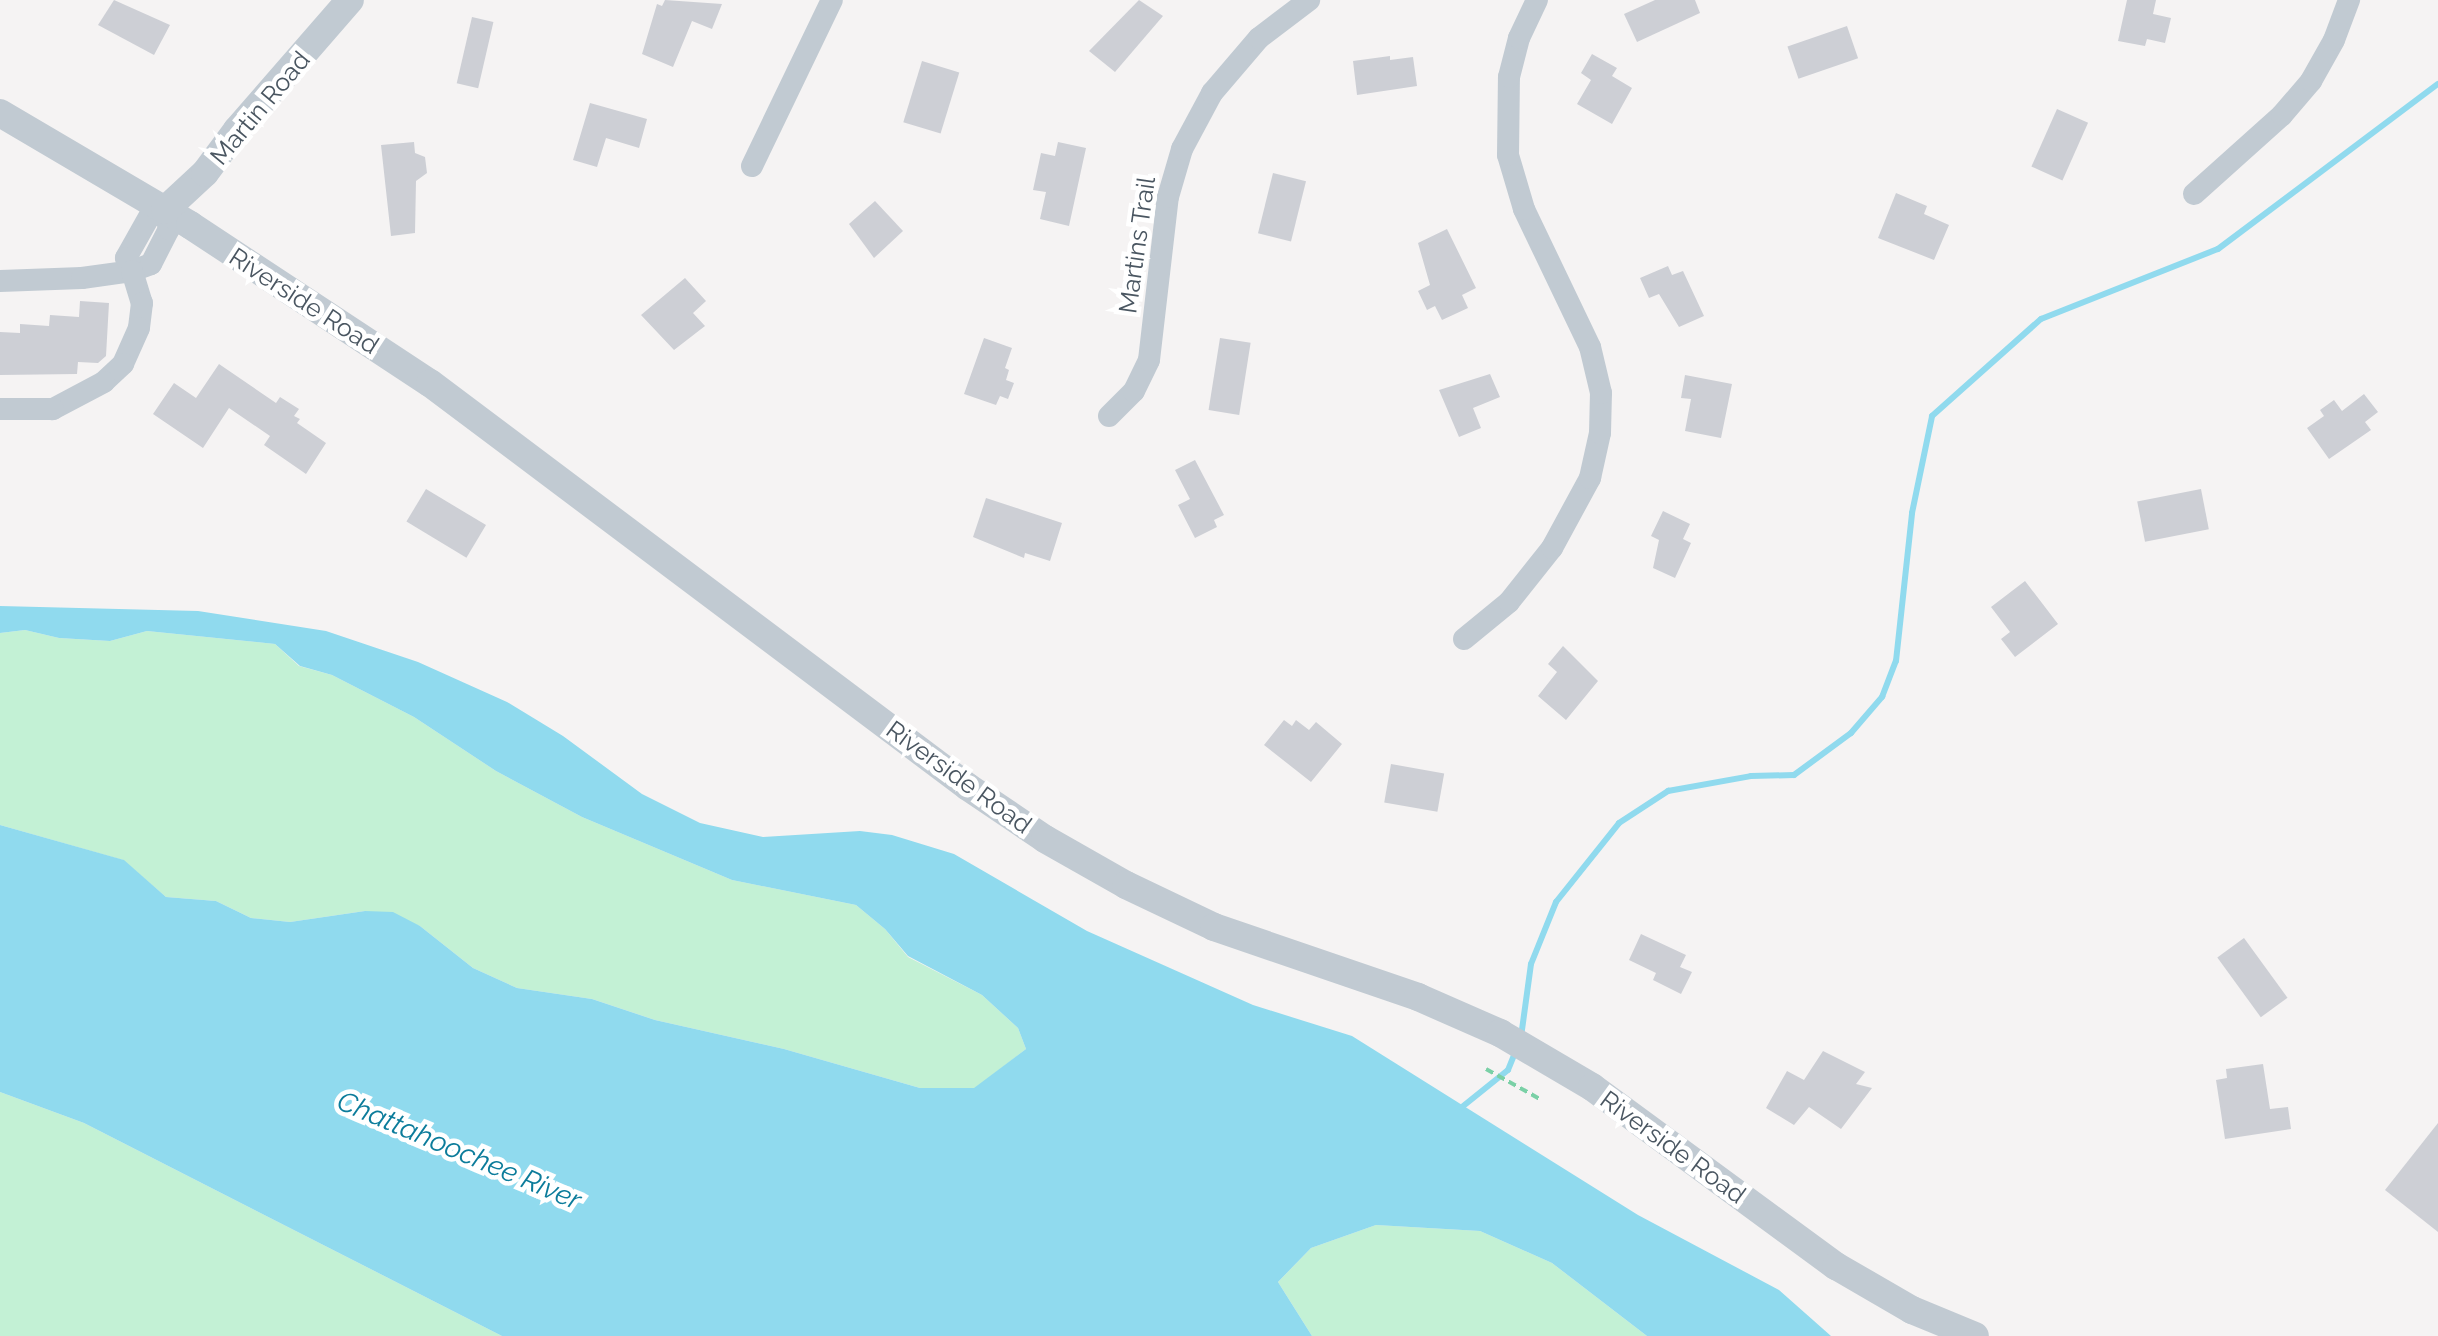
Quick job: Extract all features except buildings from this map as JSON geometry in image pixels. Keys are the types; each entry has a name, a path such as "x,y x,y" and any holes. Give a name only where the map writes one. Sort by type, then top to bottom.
{"street":[{"name":"Martin Road","path":"164,210 205,173 237,130 350,0"},
{"path":"752,166 832,0"},
{"name":"Martins Trail","path":"1109,416 1134,390 1148,360 1168,197 1182,149 1212,93 1260,38 1309,0"},
{"path":"2194,194 2282,114 2312,81 2349,0"},
{"path":"1464,639 1509,602 1552,548 1590,478 1600,433 1601,393 1590,346 1524,209 1508,154 1509,78 1534,1"},
{"name":"Riverside Road","path":"0,113 164,210 430,383 968,787 1046,839 1126,885 1214,927 1418,997 1500,1032 1592,1087 1836,1266 1912,1310 1975,1336"},
{"path":"0,408 54,408 94,388 123,364 139,328 142,303 126,258 149,217 164,210"},
{"path":"0,282 132,272"}],"path":[{"path":"1486,1069 1540,1098"}],"green space":[{"path":"25,630 59,638 110,641 147,631 275,644 299,666 332,675 414,717 496,771 582,817 732,880 856,905 885,929 908,957 982,995 1018,1028 1026,1049 974,1089 920,1088 784,1049 655,1020 592,999 517,988 473,968 420,926 365,911 290,922 251,918 216,901 166,897 123,860 0,825 0,633"},
{"path":"0,1092 84,1123 502,1336 0,1336"},
{"path":"1376,1225 1480,1231 1552,1263 1647,1336 1312,1336 1278,1282 1311,1248"}],"water":[{"name":"Chattahoochee River","path":"0,606 198,611 326,631 418,662 507,702 563,736 642,794 700,823 763,837 860,831 892,835 954,854 1087,931 1253,1005 1352,1036 1638,1215 1779,1290 1831,1336 1647,1336 1552,1263 1480,1231 1376,1225 1311,1248 1278,1282 1312,1336 502,1336 84,1123 0,1092 0,825 124,860 166,897 216,901 251,918 290,922 365,911 393,912 420,926 473,968 517,988 592,999 655,1020 784,1049 920,1088 974,1088 1026,1049 1018,1028 982,995 908,956 885,929 856,905 732,880 582,817 496,771 414,717 332,675 300,666 275,644 147,631 110,641 59,638 25,630 0,633"}],"waterway":[{"path":"1521,1037 1531,964 1556,902 1619,823 1668,791 1751,776 1794,775 1851,733 1882,697 1896,661 1912,513 1932,416 2041,319 2218,249 2438,84"},
{"path":"1462,1107 1508,1070 1515,1053"}]}
